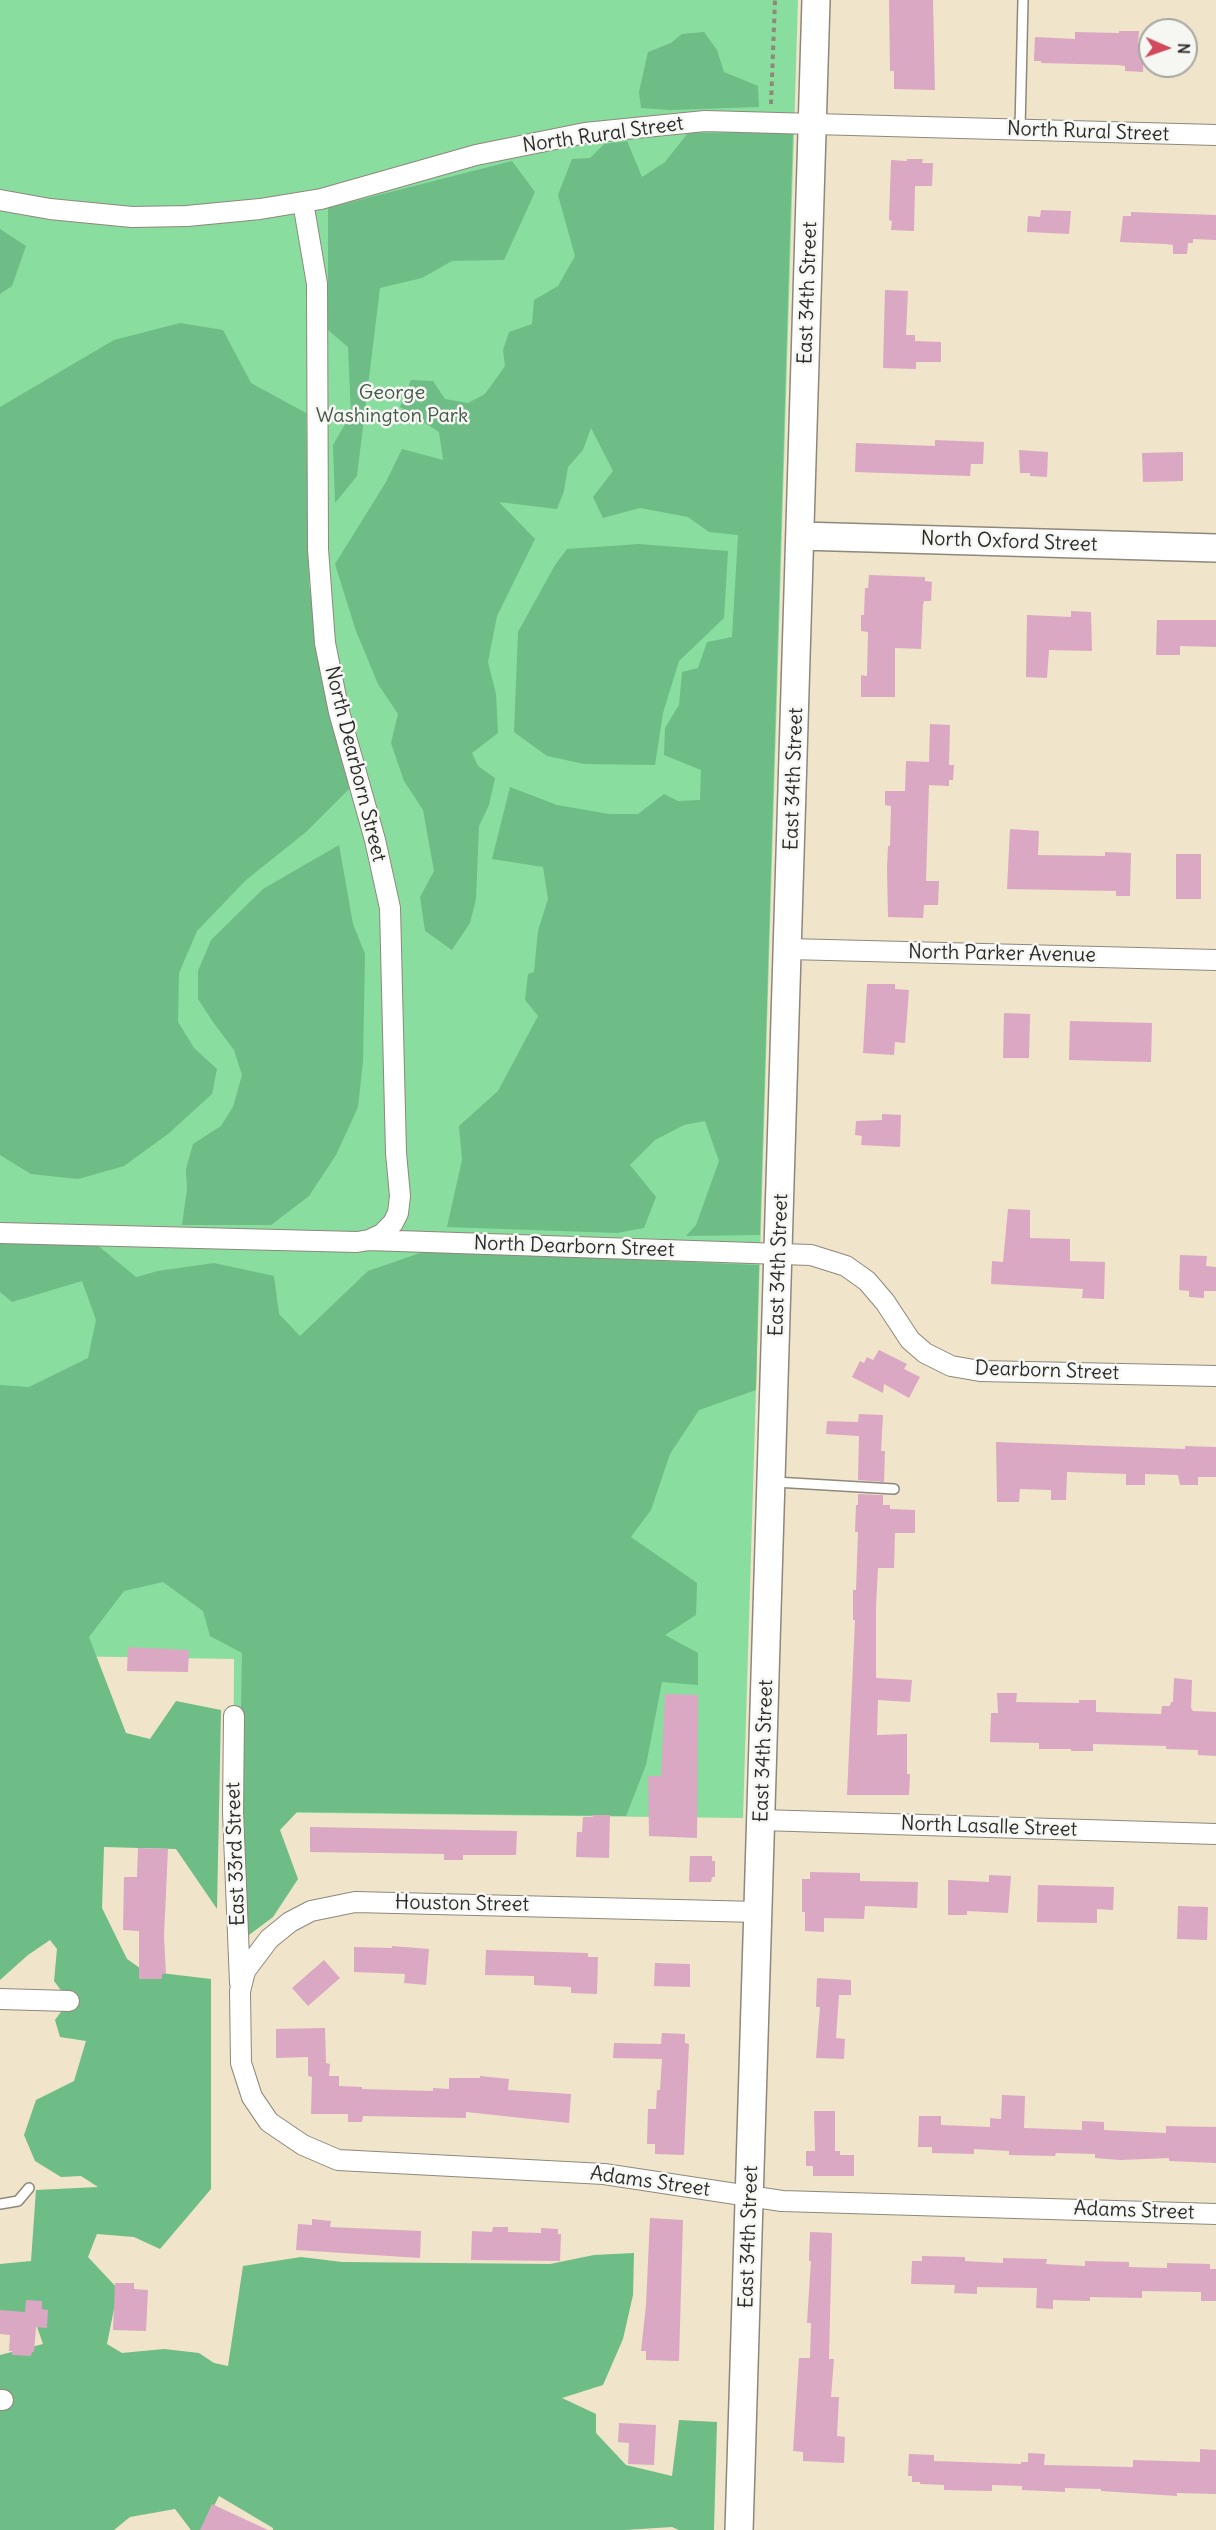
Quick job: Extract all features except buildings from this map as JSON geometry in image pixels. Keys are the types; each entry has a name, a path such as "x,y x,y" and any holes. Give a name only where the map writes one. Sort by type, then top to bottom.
{"main road":[{"name":"East 34th Street","path":"739,2530 789,949 816,0"},
{"name":"North Oxford Street","path":"801,536 1216,548"}],"street":[{"name":"North Rural Street","path":"0,200 50,209 132,217 215,214 303,202 476,155 585,133 705,121 1216,135"},
{"name":"North Dearborn Street","path":"303,202 317,284 318,538 326,643 339,712 375,840 390,916 399,1206 393,1223 382,1234 369,1240"},
{"name":"North Parker Avenue","path":"789,949 1216,960"},
{"name":"North Dearborn Street","path":"0,1233 357,1242 369,1240 779,1254"},
{"name":"Dearborn Street","path":"779,1254 820,1257 853,1270 874,1287 904,1333 916,1347 942,1362 959,1368 980,1371 1216,1376"},
{"name":"East 33rd Street","path":"234,1716 233,1812 240,1991"},
{"name":"North Lasalle Street","path":"761,1820 1216,1834"},
{"name":"Houston Street","path":"239,2025 240,1991 245,1971 269,1939 290,1922 311,1911 340,1904 364,1902 758,1912"},
{"path":"0,1999 69,2001"},
{"name":"Adams Street","path":"239,2025 241,2063 244,2073 252,2097 269,2122 303,2145 338,2160 604,2174 782,2201 1216,2214"}],"lane":[{"path":"1020,129 1023,0"},
{"path":"772,1482 894,1489"},
{"path":"0,2204 18,2201 29,2188"}],"path":[{"path":"771,106 775,0"}],"green space":[{"name":"George Washington Park","path":"0,0 798,0 743,1818 233,1812 234,1659 0,1655"},
{"path":"704,32 717,50 724,72 758,86 759,107 670,110 641,108 639,92 648,52 671,43 682,34"},
{"path":"793,132 760,1235 686,1236 696,1225 719,1161 705,1121 684,1125 655,1140 630,1165 656,1197 644,1228 617,1233 447,1227 462,1160 459,1126 498,1091 538,1016 525,1000 528,974 534,972 538,931 548,899 543,867 492,859 510,787 557,805 609,814 638,814 664,794 678,801 700,800 701,770 664,755 665,728 679,705 682,672 698,668 707,642 732,637 738,535 709,532 688,517 640,508 603,518 593,497 613,471 591,428 583,450 568,467 564,491 557,509 499,502 535,539 497,616 488,662 496,694 498,733 472,753 478,766 495,778 489,805 479,826 476,899 470,923 452,950 425,931 420,897 434,871 423,810 404,781 391,743 398,714 378,684 356,631 335,564 386,482 402,449 443,460 439,432 400,407 411,380 433,381 445,399 468,403 485,394 505,366 503,350 509,332 532,324 534,300 558,286 575,256 558,195 572,159 590,158 604,144 627,141 642,177 665,162 688,133"},
{"path":"512,161 535,192 504,260 452,261 422,278 380,288 357,476 335,503 333,445 351,414 348,347 328,330 328,208"},
{"path":"0,229 26,246 12,286 0,294"},
{"path":"180,323 223,330 251,383 306,413 309,586 349,789 306,832 246,880 197,931 179,973 178,1022 194,1048 217,1069 212,1094 168,1134 124,1166 78,1179 31,1174 0,1155 0,407 114,340"},
{"path":"639,544 728,551 724,618 679,661 663,713 655,765 584,764 547,756 514,732 518,632 555,565 567,549"},
{"path":"339,845 353,924 365,954 363,1061 358,1107 336,1155 309,1196 271,1225 182,1225 187,1189 186,1169 193,1144 221,1126 233,1107 242,1075 234,1050 198,999 198,971 211,940 263,889"},
{"path":"0,1244 96,1244 136,1277 158,1271 214,1263 274,1276 279,1314 300,1336 368,1271 426,1251 759,1265 756,1390 699,1410 670,1454 651,1510 631,1537 697,1583 696,1615 665,1635 698,1653 698,1685 662,1682 646,1765 626,1816 297,1812 280,1830 298,1879 273,1917 237,1944 242,1653 210,1636 203,1611 163,1582 124,1591 89,1637 126,1733 150,1739 176,1701 221,1710 217,1909 176,1849 104,1847 102,1908 127,1959 144,1971 211,1979 211,2189 160,2249 134,2237 97,2234 88,2257 118,2289 107,2344 122,2353 164,2349 199,2353 214,2363 228,2366 243,2266 301,2257 342,2262 550,2264 594,2255 634,2253 633,2295 623,2339 603,2385 562,2398 596,2414 596,2433 626,2465 672,2476 679,2420 717,2422 714,2530 679,2530 672,2527 625,2530 273,2530 219,2496 202,2530 191,2530 175,2509 130,2517 114,2530 0,2530 0,2409 8,2409 9,2394 0,2392 0,2355 43,2344 35,2321 0,2312 0,2264 31,2261 36,2190 98,2187 81,2176 61,2177 35,2161 24,2135 36,2100 74,2081 86,2041 60,2037 55,2020 69,2001 54,1981 57,1949 50,1940 28,1955 0,1980 0,1385 29,1387 88,1358 96,1320 82,1281 12,1302 0,1292"}]}
